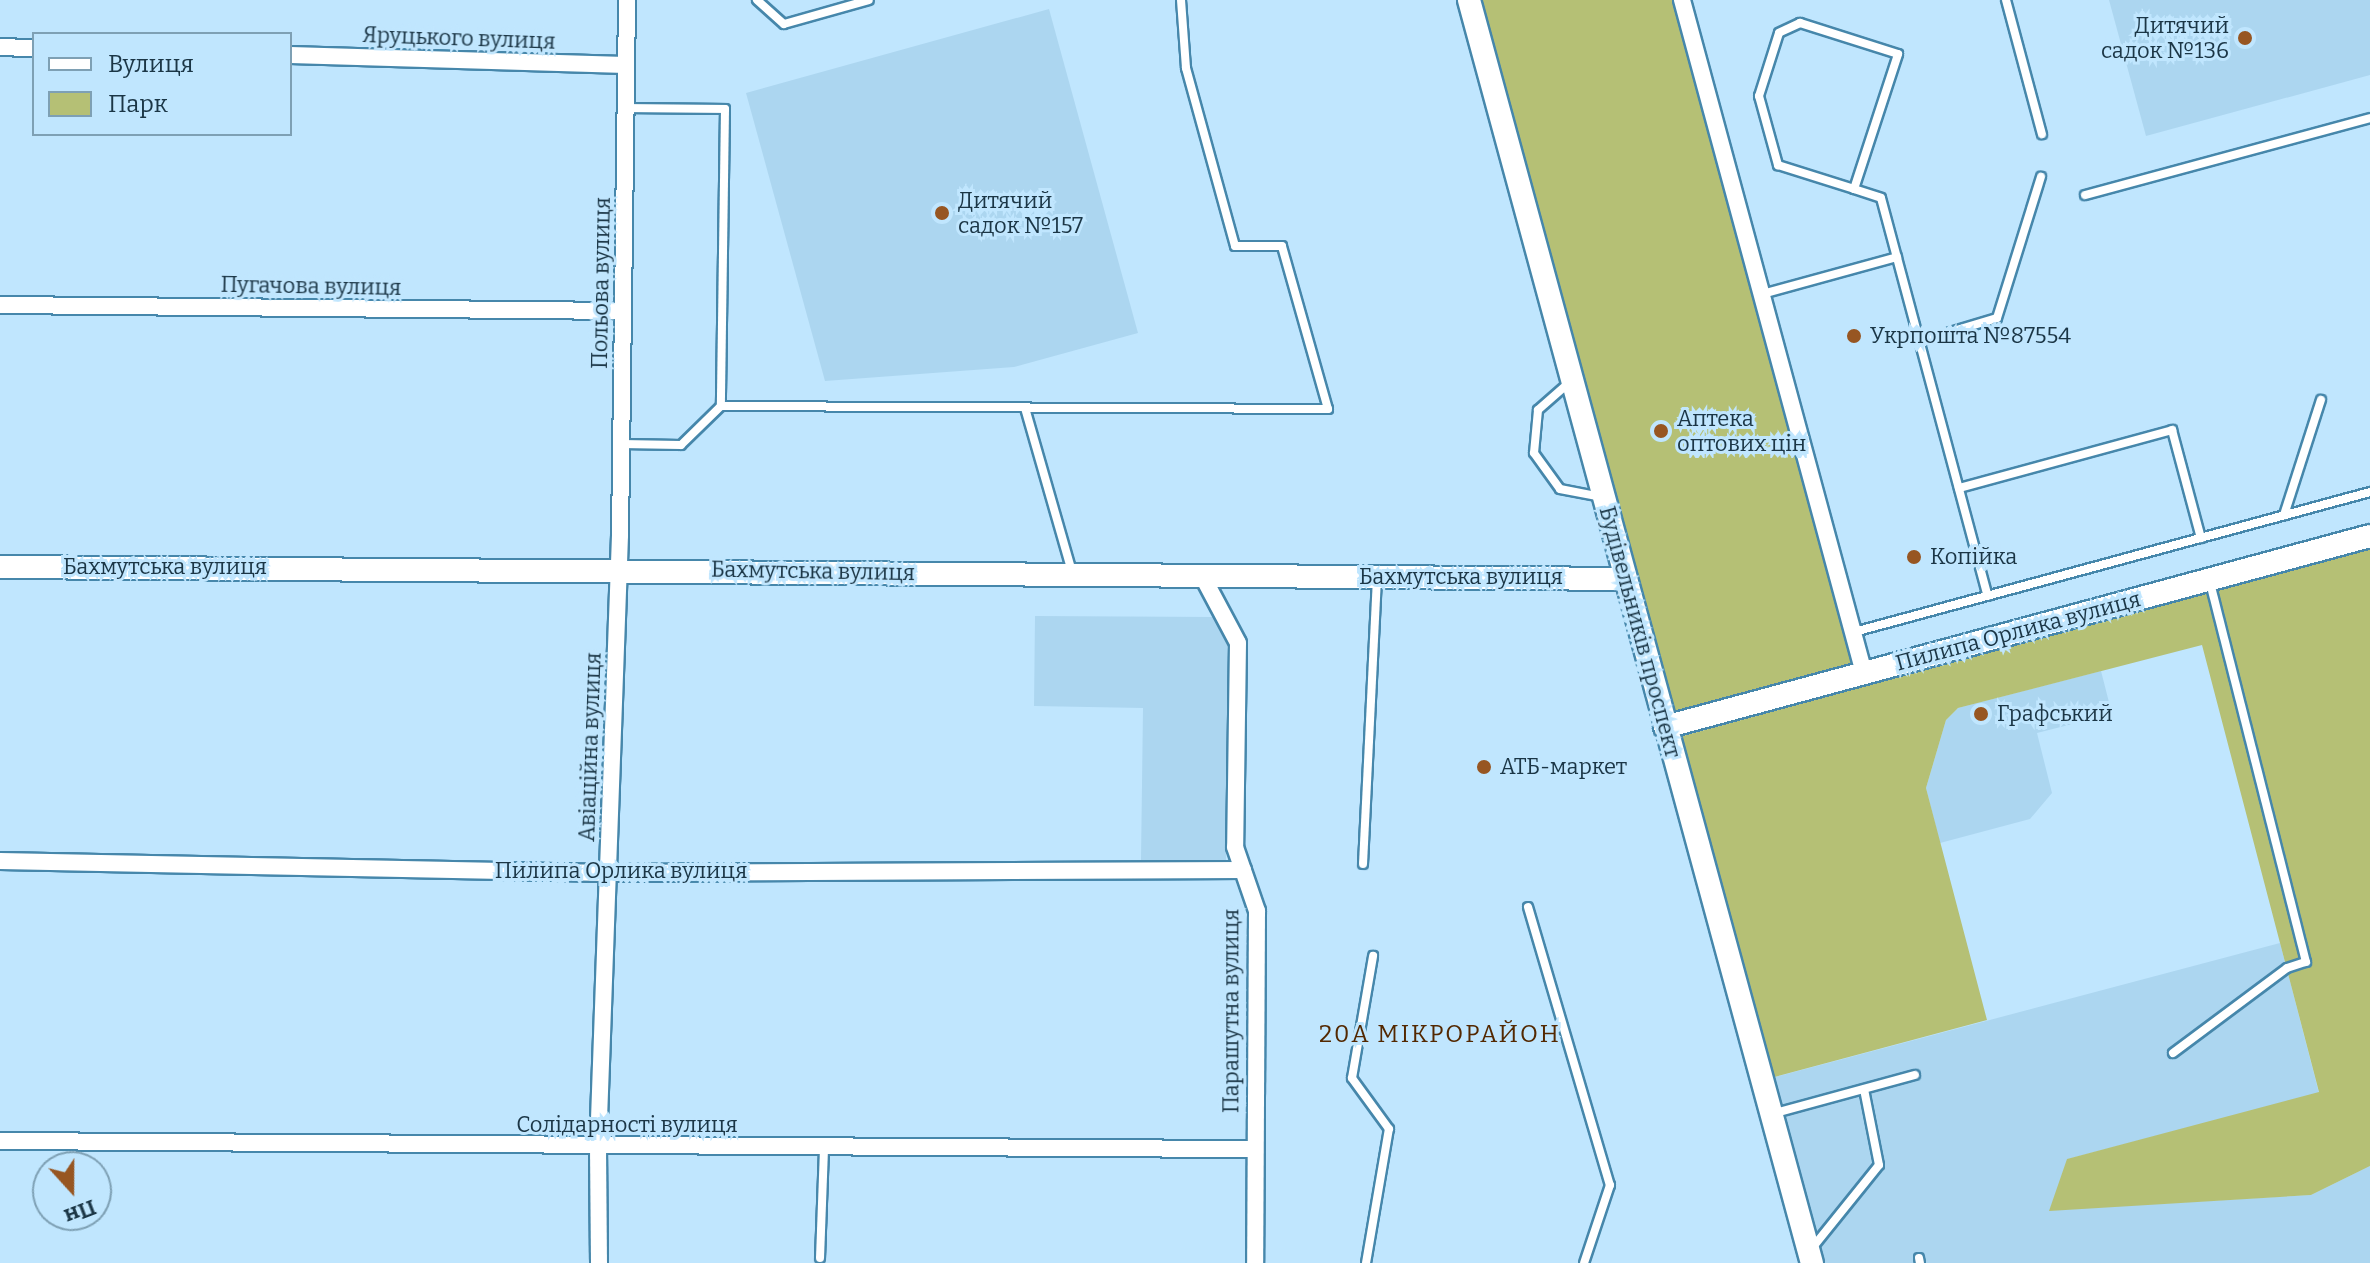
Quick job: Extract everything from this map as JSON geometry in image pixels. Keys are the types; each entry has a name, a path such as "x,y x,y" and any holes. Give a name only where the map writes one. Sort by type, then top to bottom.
{"street":[{"name":"Польова вулиця","path":"619,567 627,0"},
{"name":"Будівельників проспект","path":"1469,0 1810,1258"},
{"path":"1682,0 1864,673"},
{"path":"0,47 32,48"},
{"name":"Яруцького вулиця","path":"292,55 626,65"},
{"name":"Пугачова вулиця","path":"0,305 622,311"},
{"name":"Пилипа Орлика вулиця","path":"1665,727 2370,536"},
{"name":"Бахмутська вулиця","path":"0,567 619,567 1204,579 1625,579"},
{"name":"Авіаційна вулиця","path":"599,1263 598,1147 619,567"},
{"name":"Парашутна вулиця","path":"1204,579 1238,643 1235,847 1257,911 1253,1149 1255,1263"},
{"name":"Пилипа Орлика вулиця","path":"0,861 608,873 1243,870"},
{"name":"Солідарності вулиця","path":"0,1141 1253,1149"}],"lane":[{"path":"757,0 784,24 869,0"},
{"path":"621,444 681,445 721,406 1328,409 1282,246 1235,246 1186,68 1181,0"},
{"path":"2006,0 2042,134"},
{"path":"1854,189 1898,54 1800,23 1779,33 1759,96 1778,165 1881,198 1988,596"},
{"path":"625,108 725,109 721,406"},
{"path":"2085,195 2370,118"},
{"path":"1920,341 1997,318 2041,177"},
{"path":"1762,294 1897,257"},
{"path":"1572,381 1538,410 1534,453 1560,489 1603,497"},
{"path":"2284,515 2321,400"},
{"path":"1025,408 1073,576"},
{"path":"1959,488 2172,430 2201,538"},
{"path":"1853,632 2370,492"},
{"path":"1363,864 1377,577"},
{"path":"2173,1053 2287,968 2306,962 2210,578"},
{"path":"1528,907 1610,1185 1584,1263"},
{"path":"1366,1263 1389,1129 1352,1078 1373,956"},
{"path":"1770,1114 1915,1075"},
{"path":"1810,1258 1879,1165 1864,1089"},
{"path":"820,1258 824,1148"}],"shaded area":[{"name":"Дитячий садок №136","path":"2109,0 2370,0 2370,75 2146,136"},
{"name":"Дитячий садок №157","path":"1049,9 1138,333 1014,367 825,381 746,93"},
{"path":"1035,616 1215,617 1228,644 1226,861 1141,860 1143,708 1034,706"},
{"path":"2101,671 2112,714 2037,733 2052,793 2030,819 1940,843 1926,788 1946,720 1958,708"},
{"path":"2280,943 2319,1093 2068,1159 2050,1210 2311,1195 2370,1166 2370,1263 1823,1263 1771,1078"}],"green space":[{"path":"1480,0 1673,0 1853,664 1673,713"},
{"path":"2370,549 2370,1166 2311,1195 2049,1211 2067,1159 2319,1092 2202,645 1958,708 1946,720 1926,788 1987,1020 1771,1078 1679,737"}],"place":[{"name":"Дитячий садок №136","path":"2245,38"},
{"name":"Дитячий садок №157","path":"942,213"},
{"name":"Укрпошта №87554","path":"1854,336"},
{"name":"Аптека оптових цін","path":"1661,431"},
{"name":"Копійка","path":"1914,557"},
{"name":"Графський","path":"1981,714"},
{"name":"АТБ-маркет","path":"1484,767"}],"district":[{"name":"20А МІКРОРАЙОН","path":"1440,1035"}]}
